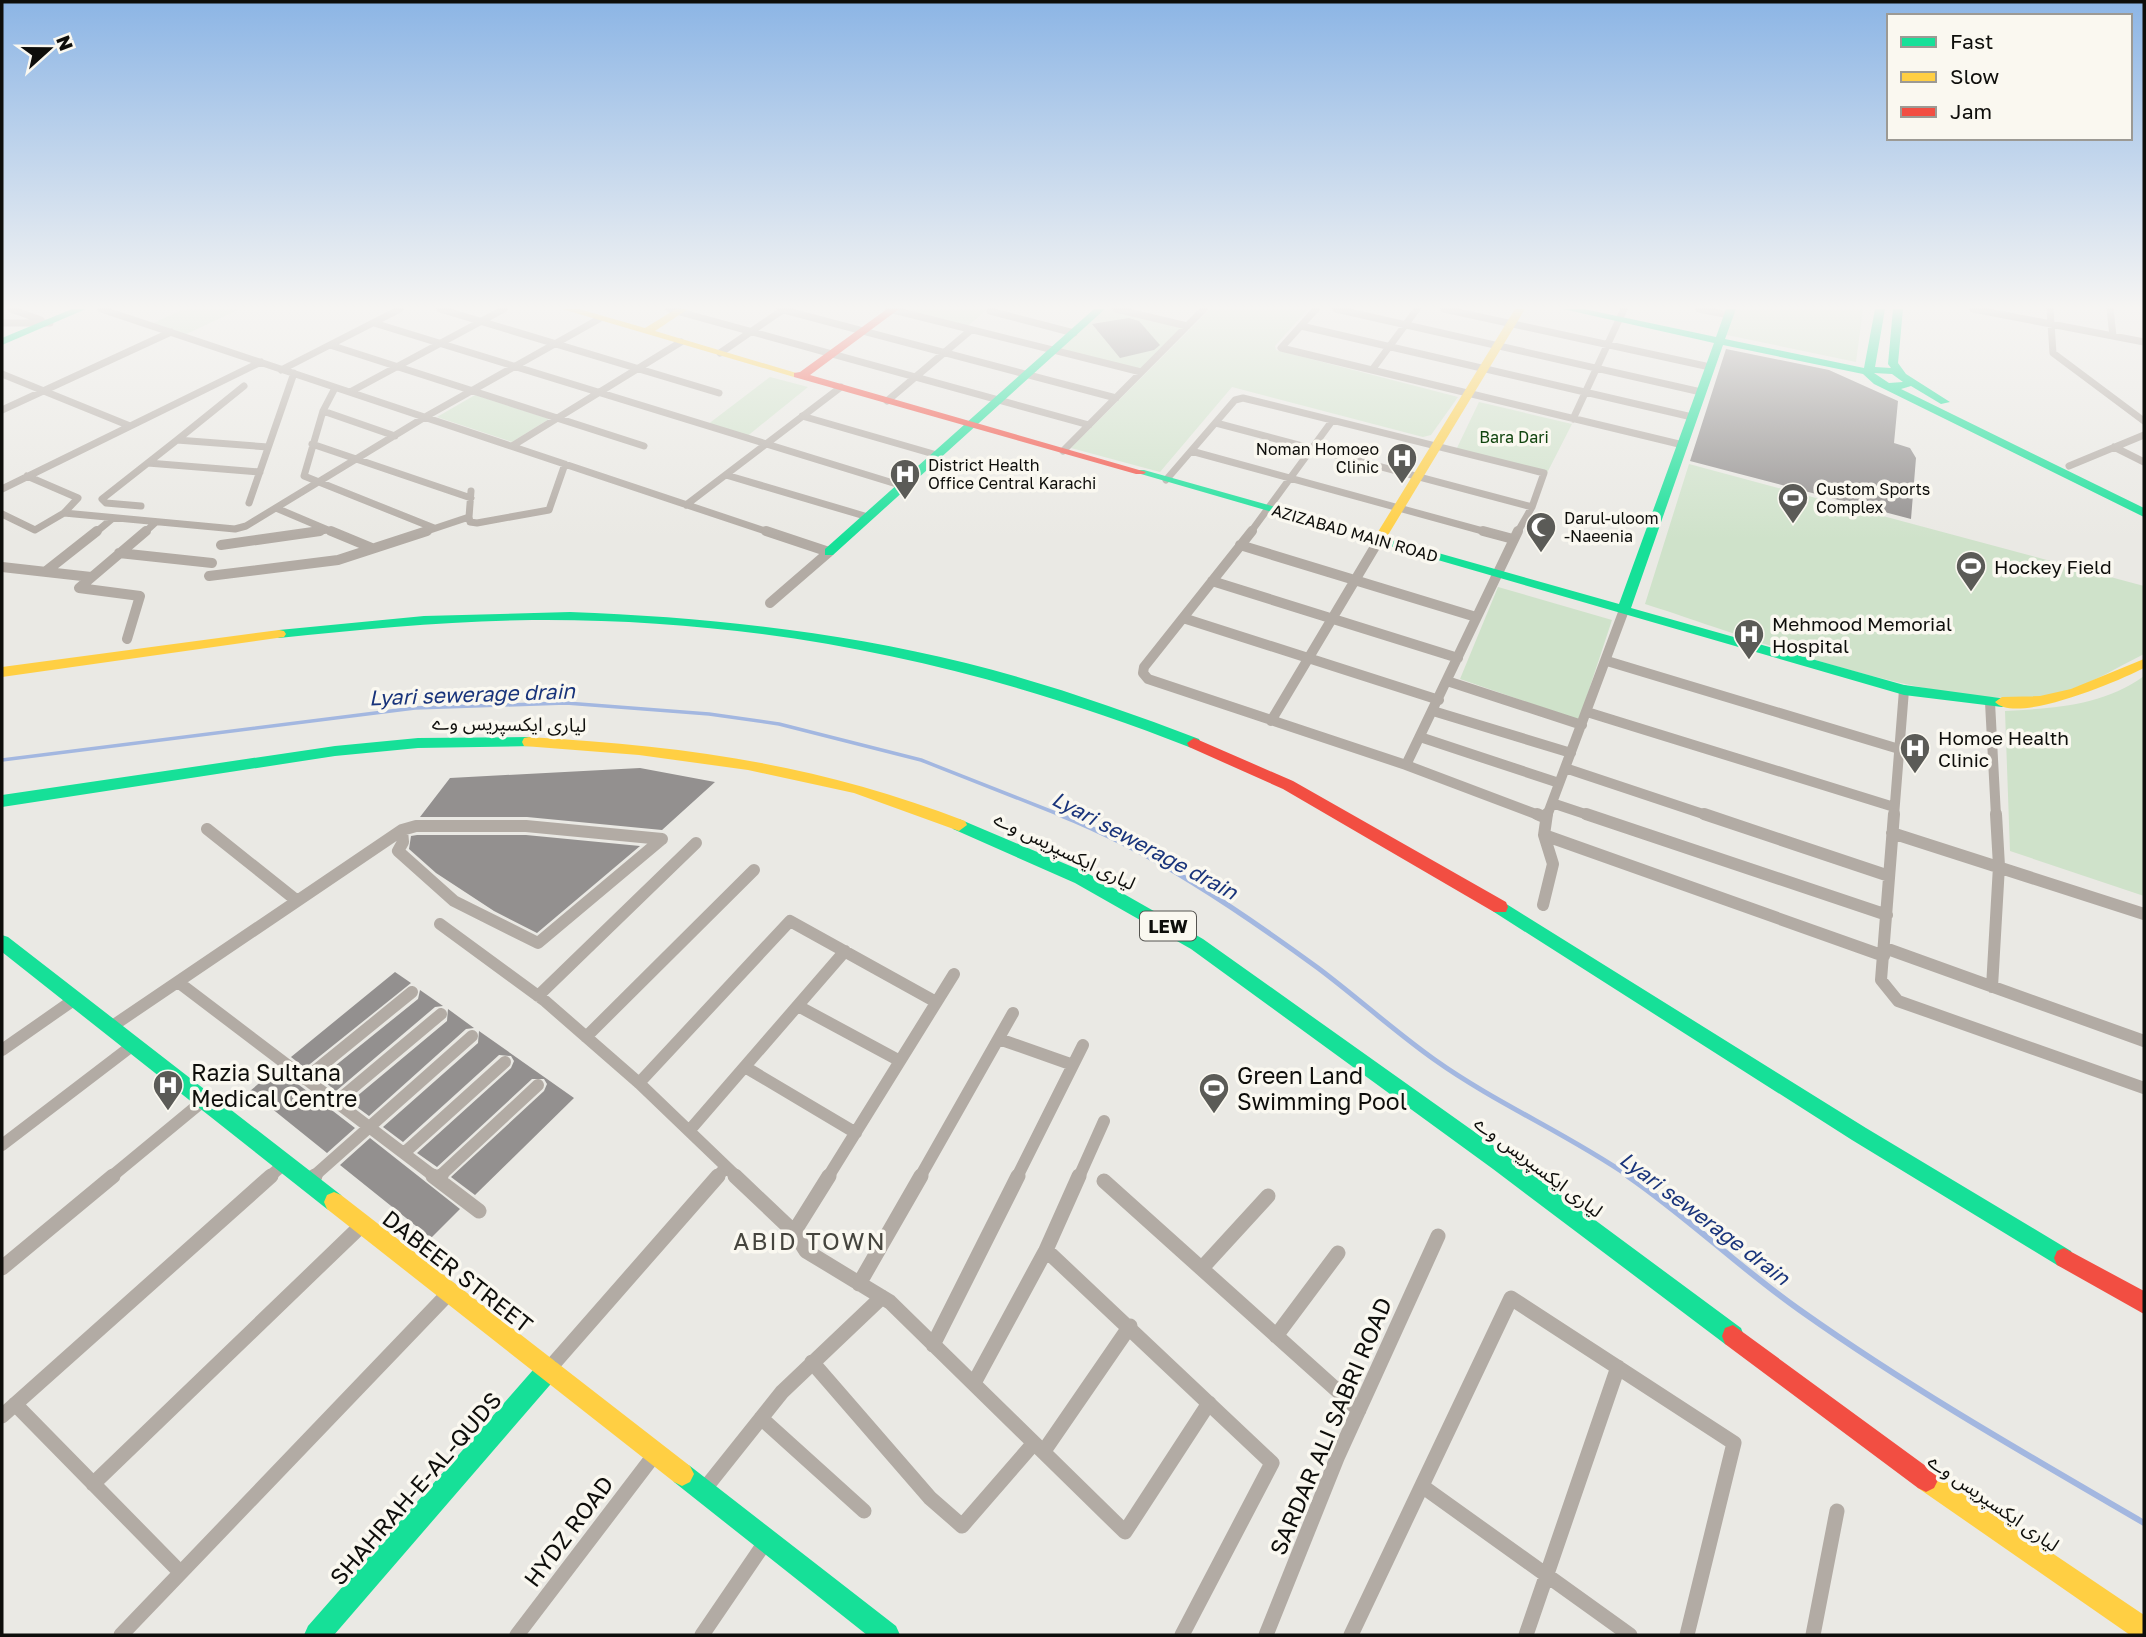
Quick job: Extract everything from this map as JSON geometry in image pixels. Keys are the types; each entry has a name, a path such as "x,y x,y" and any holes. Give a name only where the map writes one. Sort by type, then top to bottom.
{"main road":[{"name":"AZIZABAD MAIN ROAD","path":"835,385 1905,690 1990,702 2046,701 2099,685 2144,663"},
{"path":"829,552 1015,385"},
{"path":"1380,540 1474,385"},
{"path":"1624,610 1703,385"},
{"path":"1887,386 1901,385"},
{"path":"1920,385 2144,503"},
{"path":"1887,386 2144,513"},
{"path":"2,672 382,623 534,616 645,618 787,631 953,664 991,675 1102,708 1259,771 1424,859 2035,1243 2144,1303"},
{"name":"لیاری ایکسپریس وے","path":"2,801 231,769 335,751 418,743 502,741 624,747 742,762 818,778 931,813 1072,874 1197,944 1492,1157 1908,1467 2144,1630"},
{"name":"DABEER STREET","path":"3,946 111,1027 283,1165 887,1635"},
{"name":"SHAHRAH-E-AL-QUDS","path":"317,1635 548,1370"}],"street":[{"path":"29,385 130,426"},
{"path":"2,411 59,385"},
{"path":"2,489 213,385"},
{"path":"249,503 290,385"},
{"path":"328,385 829,552"},
{"path":"350,392 362,385"},
{"path":"458,385 644,446"},
{"path":"469,517 338,560 207,580 220,545 235,529 318,484 425,417 485,385"},
{"path":"577,385 902,486"},
{"path":"512,446 610,385"},
{"path":"694,385 719,393"},
{"path":"887,401 906,385"},
{"path":"946,385 1089,425"},
{"path":"1069,385 1116,398"},
{"path":"1063,451 1129,385"},
{"path":"1431,385 1683,445"},
{"path":"1556,385 1692,417"},
{"path":"1573,419 1588,385"},
{"path":"1672,385 1701,392"},
{"path":"2096,385 2144,421"},
{"path":"141,506 106,503 102,499 244,386"},
{"path":"686,505 841,387"},
{"path":"335,388 323,411 304,476 318,484 435,528"},
{"path":"1166,480 1235,400 1243,398 1544,473 1532,506 1513,539 1406,765"},
{"path":"323,411 395,436"},
{"path":"802,416 937,455"},
{"path":"1332,421 1269,509 1144,667 1143,673 1148,679 1406,765 1546,818"},
{"path":"1216,424 1532,506"},
{"path":"2069,466 2144,435"},
{"path":"177,440 268,447"},
{"path":"312,444 356,461 471,494 470,522 477,523 549,510 565,464"},
{"path":"2114,447 2144,462"},
{"path":"1191,451 1513,539"},
{"path":"148,463 260,472"},
{"path":"726,475 867,517"},
{"path":"2,514 36,530 64,513 78,498 27,476"},
{"path":"276,508 372,548"},
{"path":"64,513 235,529"},
{"path":"45,572 113,518"},
{"path":"127,639 140,596 79,588 156,522"},
{"path":"220,545 327,530"},
{"path":"1270,721 1335,619 1380,540"},
{"path":"1240,545 1476,617"},
{"path":"770,603 829,552"},
{"path":"119,553 212,564"},
{"path":"2,567 91,577"},
{"path":"1212,581 1458,658"},
{"path":"1543,905 1553,864 1544,835 1546,818 1624,610"},
{"path":"1183,618 1439,700"},
{"path":"1607,661 1899,749"},
{"path":"1447,681 1582,725"},
{"path":"1905,690 1881,980 1898,1001 2144,1088"},
{"path":"1990,702 1999,866 1992,987"},
{"path":"1433,711 1571,753"},
{"path":"1587,712 1894,807"},
{"path":"1420,737 1559,783"},
{"path":"1565,768 1889,876"},
{"path":"1552,803 1887,915"},
{"path":"111,1027 402,830 416,826 526,826 662,839 538,943 454,901 398,851 403,842 402,830"},
{"path":"207,829 296,900"},
{"path":"1892,833 2144,914"},
{"path":"1544,835 2144,1041"},
{"path":"538,996 696,843"},
{"path":"586,1037 754,870"},
{"path":"639,1083 790,920 936,1002"},
{"path":"440,924 538,996 639,1083 793,1232 806,1251 882,1297 974,1383 1125,1532 1209,1402"},
{"path":"689,1131 845,951"},
{"path":"793,1232 954,974"},
{"path":"178,982 479,1211"},
{"path":"305,1079 412,992"},
{"path":"2,1050 75,999"},
{"path":"798,1006 900,1061"},
{"path":"859,1283 1013,1013"},
{"path":"335,1102 441,1014"},
{"path":"307,1182 472,1037"},
{"path":"999,1039 1073,1065"},
{"path":"2,1145 133,1045"},
{"path":"933,1345 1083,1045"},
{"path":"404,1153 505,1062"},
{"path":"745,1067 856,1133"},
{"path":"437,1179 538,1085"},
{"path":"2,1268 203,1101"},
{"path":"974,1383 1046,1250 1104,1121"},
{"path":"2,1416 283,1165"},
{"path":"548,1370 726,1167"},
{"path":"1104,1181 1359,1410"},
{"path":"1202,1268 1268,1196"},
{"path":"93,1484 362,1225"},
{"name":"SARDAR ALI SABRI ROAD","path":"1266,1635 1359,1410 1438,1236"},
{"path":"1046,1250 1130,1326 1272,1463 1182,1635"},
{"path":"1276,1336 1338,1253"},
{"path":"121,1635 449,1293"},
{"path":"703,1491 782,1392 882,1297"},
{"path":"1351,1635 1511,1297 1734,1443 1687,1635"},
{"path":"812,1362 930,1498 962,1527 1039,1447 1130,1326"},
{"path":"1526,1635 1618,1367"},
{"path":"15,1404 180,1572"},
{"path":"761,1418 863,1511"},
{"name":"HYDZ ROAD","path":"517,1635 655,1454"},
{"path":"1422,1486 1630,1635"},
{"path":"1813,1635 1837,1511"},
{"path":"702,1635 766,1541"}],"green space":[{"path":"759,385 808,387 745,438 707,425"},
{"path":"1134,385 1413,385 1458,397 1431,435 1423,437 1232,387 1160,472 1071,448"},
{"path":"475,395 549,419 512,442 437,417"},
{"name":"Bara Dari","path":"1479,402 1572,424 1547,473 1456,450"},
{"name":"Custom Sports Complex","path":"1689,464 2144,586 2144,654 2097,679 2067,691 2024,698 1972,696 1857,672 1645,604"},
{"path":"1498,587 1612,620 1579,720 1460,679"},
{"path":"2144,676 2144,896 2010,851 2005,711 2078,704 2112,694"}],"building":[{"path":"1714,385 1863,385 1898,401 1894,443 1910,448 1916,458 1911,519 1690,461"},
{"path":"640,768 715,782 662,830 527,817 420,817 450,778"},
{"path":"526,835 640,846 537,933 494,911 436,873 409,849 411,836"},
{"path":"395,972 411,983 305,1068 291,1057"},
{"path":"420,990 443,1006 435,1007 336,1091 320,1078 418,999"},
{"path":"448,1009 474,1028 466,1029 369,1116 350,1102 447,1021"},
{"path":"479,1031 574,1098 475,1195 451,1177 544,1091 547,1084 544,1079 532,1079 437,1167 417,1153 511,1068 514,1061 511,1056 499,1055 403,1142 383,1127 478,1043"},
{"path":"277,1068 355,1128 327,1153 250,1091"},
{"path":"370,1138 460,1209 431,1238 340,1165"}],"waterway":[{"name":"Lyari sewerage drain","path":"2,760 415,708 566,703 709,714 779,724 921,760 1059,814"},
{"name":"Lyari sewerage drain","path":"1059,814 1063,816"},
{"name":"Lyari sewerage drain","path":"1059,814 1127,845 1193,883 1318,968 1435,1060 1630,1177"},
{"name":"Lyari sewerage drain","path":"1628,1176 1781,1297 1845,1341 1972,1422 2144,1523"}],"traffic: fast":[{"path":"829,552 1015,385"},
{"path":"1624,610 1704,385"},
{"path":"1886,385 1903,385"},
{"path":"1917,385 1945,402"},
{"path":"1887,386 2144,513"},
{"path":"1140,472 1904,690 2002,702"},
{"path":"279,634 497,616 649,619 729,626 809,636 967,668 1120,714 1194,743"},
{"path":"2,801 335,751 418,743 529,742"},
{"path":"959,825 1081,878 1197,944 1500,1162 1733,1336"},
{"path":"1500,907 1859,1134 2064,1258"},
{"path":"2,942 334,1202"},
{"path":"317,1635 548,1370"},
{"path":"682,1474 887,1635"}],"traffic: slow":[{"path":"1379,540 1473,385"},
{"path":"2,672 279,634"},
{"path":"2002,702 2058,697 2093,686 2144,663"},
{"path":"529,742 639,750 748,764 855,788 959,825"},
{"path":"334,1202 682,1474"},
{"path":"1926,1480 2144,1630"}],"traffic: jam":[{"path":"835,385 1140,472"},
{"path":"1194,743 1288,785 1500,907"},
{"path":"2064,1258 2144,1303"},
{"path":"1733,1336 1926,1480"}],"place":[{"name":"Noman Homoeo Clinic","path":"1402,485"},
{"name":"District Health Office Central Karachi","path":"905,501"},
{"name":"Custom Sports Complex","path":"1793,525"},
{"name":"Darul-uloom -Naeenia","path":"1541,554"},
{"name":"Hockey Field","path":"1971,593"},
{"name":"Mehmood Memorial Hospital","path":"1749,661"},
{"name":"Homoe Health Clinic","path":"1915,775"},
{"name":"Razia Sultana Medical Centre","path":"168,1112"},
{"name":"Green Land Swimming Pool","path":"1214,1115"}],"district":[{"name":"ABID TOWN","path":"810,1240"}]}
